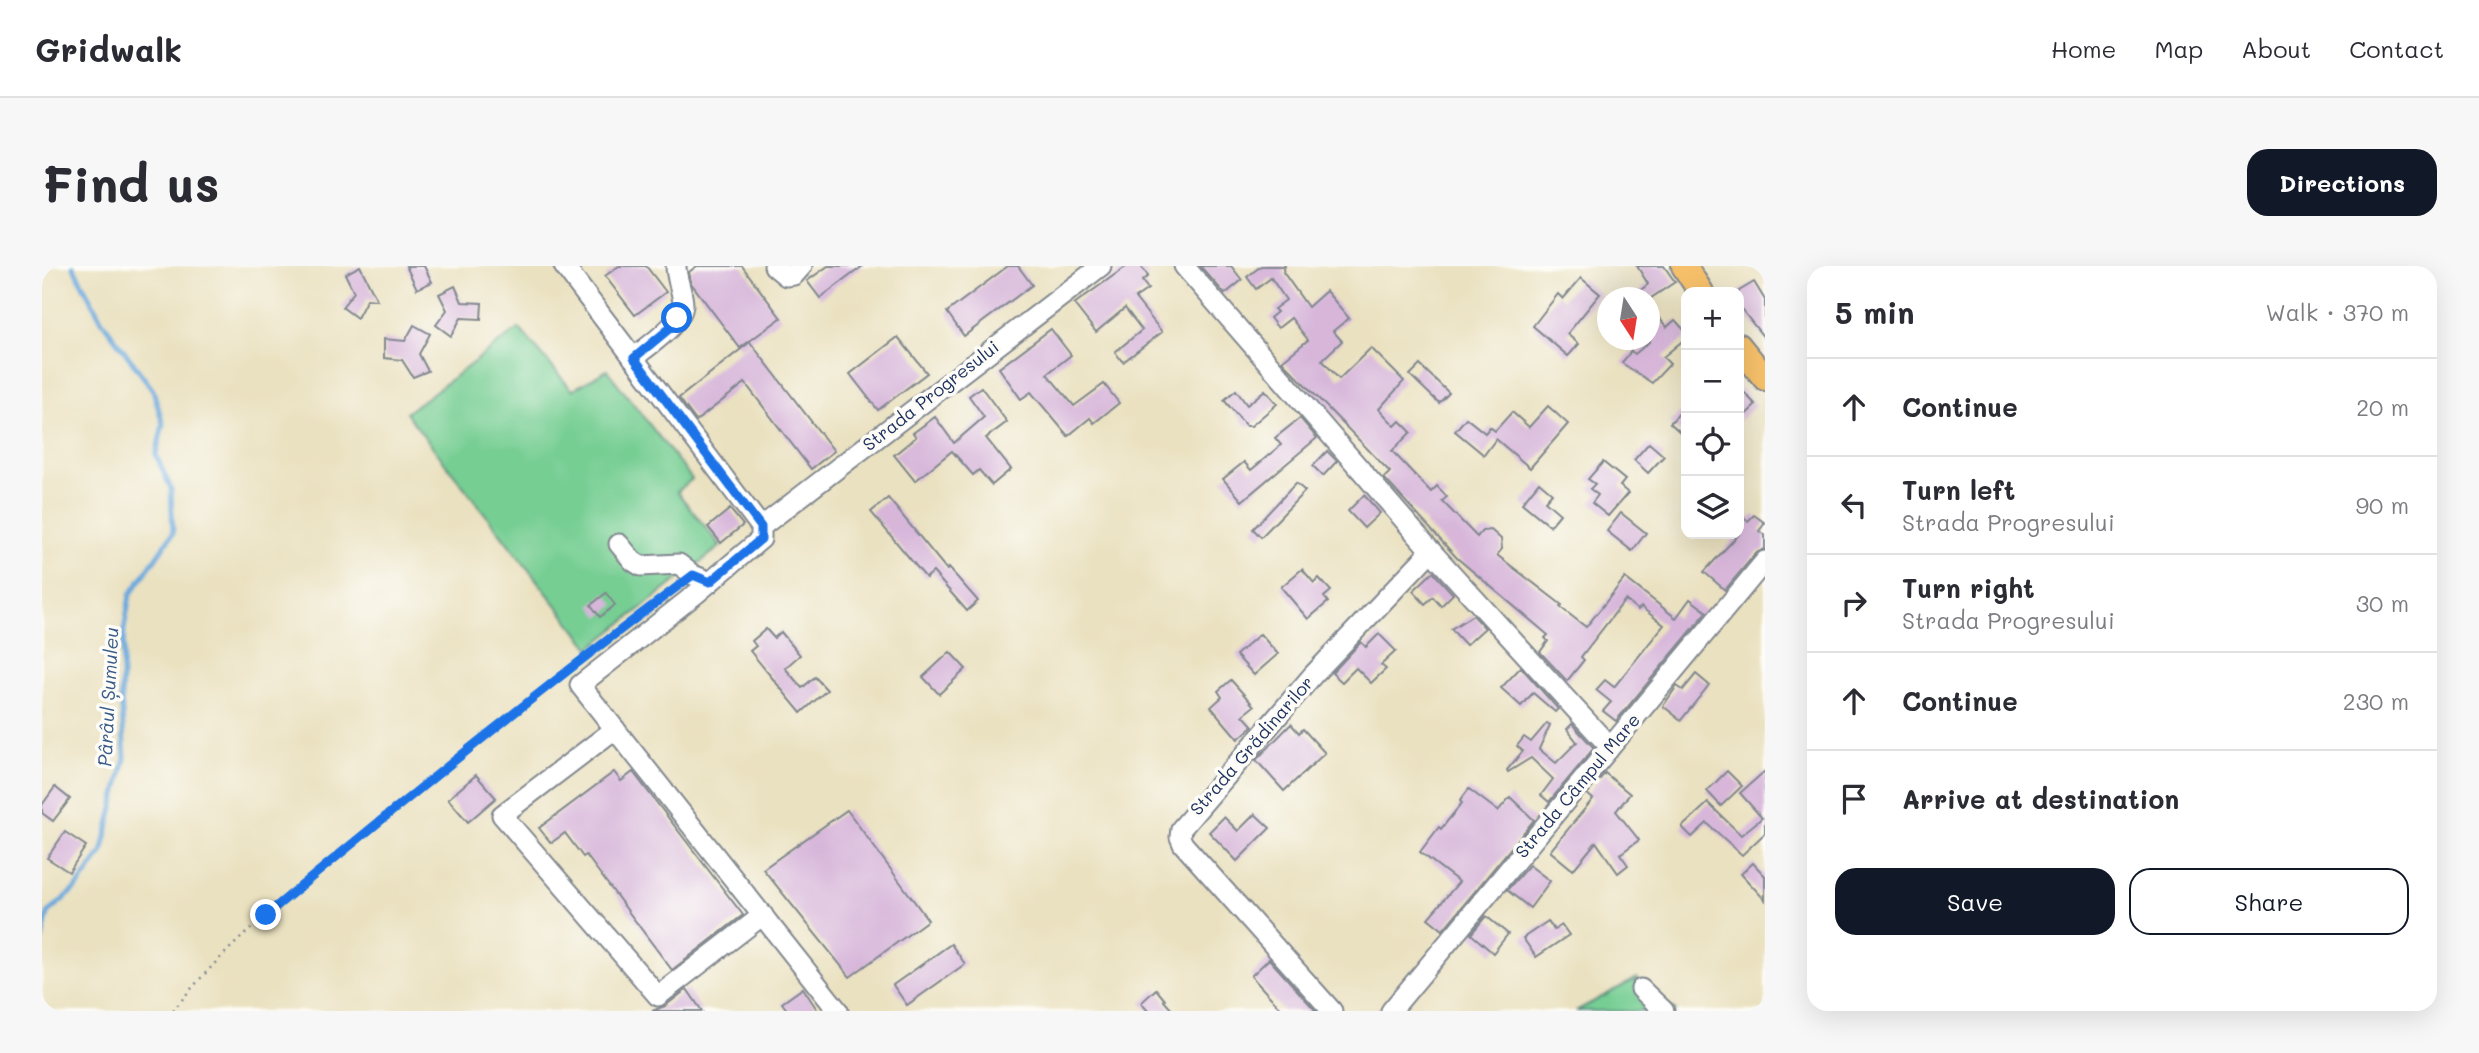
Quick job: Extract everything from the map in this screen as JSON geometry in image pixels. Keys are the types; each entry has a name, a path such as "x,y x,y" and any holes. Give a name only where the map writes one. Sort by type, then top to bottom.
{"main road":[{"path":"1684,266 1698,287"},
{"path":"1742,350 1765,378"}],"street":[{"path":"564,266 761,527"},
{"path":"634,358 669,329 681,311 683,303 676,266"},
{"path":"774,266 786,276 794,275 802,266"},
{"path":"1184,266 1431,551 1610,747"},
{"name":"Strada Progresului","path":"615,729 580,685 761,539 761,527 1096,267"},
{"path":"619,544 637,564 647,566 675,563 703,588"},
{"name":"Strada Grădinarilor","path":"1332,1011 1183,844 1181,829 1313,676 1431,551"},
{"name":"Strada Câmpul Mare","path":"1391,1011 1765,561"},
{"path":"763,915 658,996 502,815 615,729 763,915 838,1011"},
{"path":"1641,989 1664,1011"}],"path":[{"path":"173,1011 196,981 266,915 407,798 607,639"}],"green space":[{"path":"519,328 572,390 607,370 692,479 677,492 721,546 590,648 406,413"},
{"path":"1637,978 1675,1011 1576,1011"}],"building":[{"path":"360,266 377,300 367,299 357,318 342,307 354,292 345,274"},
{"path":"406,266 424,266 432,282 417,289"},
{"path":"619,266 646,266 666,292 635,315 605,276"},
{"path":"697,266 742,266 781,318 740,348 691,283 689,272"},
{"path":"828,266 863,266 820,298 807,281"},
{"path":"1008,266 1018,266 1032,285 964,336 947,312"},
{"path":"1127,266 1141,266 1148,276 1142,281 1148,289 1135,298 1162,332 1123,362 1115,352 1142,330 1125,308 1096,332 1074,304"},
{"path":"1200,266 1231,266 1242,280 1225,294"},
{"path":"1261,266 1285,266 1283,272 1308,307 1326,291 1349,318 1333,331 1342,341 1322,360 1339,379 1371,348 1404,381 1379,409 1395,426 1400,421 1411,432 1392,451 1431,492 1437,486 1447,497 1442,501 1477,537 1482,531 1491,530 1501,539 1502,549 1497,555 1562,605 1560,607 1586,627 1625,578 1676,618 1690,599 1707,612 1616,721 1603,711 1611,702 1596,690 1605,680 1614,687 1664,625 1641,607 1638,610 1625,600 1581,657 1584,660 1567,681 1540,652 1548,641 1545,638 1548,635 1457,558 1384,478 1390,472 1282,361 1308,340 1291,318 1278,328 1270,318 1277,312 1274,309 1286,300 1271,278 1256,289 1247,277"},
{"path":"1637,266 1664,266 1675,282 1660,292 1660,287 1645,287 1648,284"},
{"path":"1581,278 1597,291 1597,298 1567,334 1579,344 1568,356 1533,326 1558,294 1563,299"},
{"path":"1754,282 1765,300 1765,339 1744,312 1744,288"},
{"path":"455,286 462,302 482,303 481,319 461,318 451,336 436,325 447,310 439,294"},
{"path":"1660,319 1667,327 1675,320 1681,327 1681,342 1663,357 1670,364 1652,383 1622,363 1631,351 1635,354 1640,350 1660,350"},
{"path":"414,325 430,334 419,354 428,371 413,377 402,360 384,358 384,339 405,341"},
{"path":"1051,329 1071,355 1047,374 1074,406 1104,384 1119,403 1094,423 1090,418 1068,436 1031,392 1021,399 999,368"},
{"path":"898,337 927,373 878,410 850,374"},
{"path":"750,342 834,451 811,469 745,383 696,421 679,398"},
{"path":"1420,365 1449,393 1439,403 1410,375"},
{"path":"981,387 1007,422 986,438 1011,469 992,485 979,470 973,475 952,451 915,481 894,455 916,437 913,433 935,417 954,443 984,417 969,396"},
{"path":"1236,390 1247,405 1265,390 1277,404 1251,426 1246,426 1224,400"},
{"path":"1744,392 1756,405 1744,416"},
{"path":"1548,406 1568,424 1530,468 1496,439 1484,455 1455,431 1466,418 1485,433 1490,427 1495,431 1512,412 1529,427"},
{"path":"1681,411 1681,431 1670,423"},
{"path":"1300,418 1317,438 1242,501 1223,479 1244,462 1251,470 1281,445 1275,438"},
{"path":"1649,443 1664,456 1648,473 1634,460"},
{"path":"1327,451 1337,461 1323,476 1313,466"},
{"path":"1603,462 1625,480 1620,486 1628,493 1608,516 1592,503 1598,495 1590,489 1595,484 1588,479"},
{"path":"1539,482 1552,493 1545,501 1560,514 1550,526 1522,503"},
{"path":"1296,483 1305,491 1261,537 1253,529"},
{"path":"1364,495 1380,513 1364,528 1348,511"},
{"path":"888,498 947,570 949,568 978,601 967,611 933,572 926,578 871,512"},
{"path":"730,509 743,525 721,543 708,527"},
{"path":"1621,513 1646,533 1632,551 1607,531"},
{"path":"1754,515 1765,523 1759,531 1765,535 1765,549 1756,553 1725,590 1704,572 1734,539 1744,539 1744,517 1748,521"},
{"path":"1302,569 1314,583 1319,578 1331,591 1324,597 1328,602 1308,619 1281,587"},
{"path":"1433,572 1453,594 1441,606 1433,597 1425,604 1413,591"},
{"path":"606,593 615,605 600,617 591,605"},
{"path":"1473,615 1485,628 1466,645 1451,629"},
{"path":"766,629 774,638 781,632 800,655 785,668 802,688 815,677 827,690 801,713 750,651 756,646 752,641"},
{"path":"1260,634 1278,654 1254,675 1236,655"},
{"path":"1379,634 1396,651 1381,665 1386,669 1371,683 1356,668 1342,682 1332,673 1361,642 1366,647"},
{"path":"950,652 966,669 939,694 923,677"},
{"path":"1521,667 1558,709 1555,712 1533,693 1521,706 1501,688"},
{"path":"1696,674 1709,685 1681,720 1663,706 1677,686 1683,690"},
{"path":"1231,680 1254,706 1243,715 1253,726 1238,739 1211,707 1222,697 1218,691"},
{"path":"1547,723 1550,725 1539,749 1556,763 1577,742 1567,729 1572,724 1594,748 1549,802 1541,795 1553,779 1531,758 1508,772 1507,770 1523,751 1517,746 1524,737 1531,742"},
{"path":"1291,724 1299,733 1303,729 1325,753 1284,791 1256,760"},
{"path":"1727,771 1742,786 1721,806 1707,791"},
{"path":"1765,771 1765,833 1742,855 1707,823 1692,837 1682,827 1708,803 1741,835 1762,818 1740,793"},
{"path":"614,772 621,781 633,772 743,915 672,970 586,855 583,857 565,833 551,843 539,828"},
{"path":"1605,773 1630,794 1616,811 1639,840 1620,854 1628,865 1618,873 1596,842 1573,870 1550,851 1593,799 1587,794"},
{"path":"476,775 496,798 468,822 448,799"},
{"path":"55,787 70,799 53,821 42,813 42,805"},
{"path":"1469,789 1498,811 1510,797 1534,820 1443,930 1428,918 1459,882 1420,852 1462,803 1460,801"},
{"path":"847,810 928,920 850,977 763,869"},
{"path":"1255,814 1270,828 1237,861 1209,832 1224,817 1238,831"},
{"path":"65,832 86,846 69,872 47,858"},
{"path":"1753,863 1765,876 1765,900 1741,874"},
{"path":"1529,865 1550,881 1530,908 1507,890"},
{"path":"1486,916 1508,934 1493,953 1471,934"},
{"path":"1548,921 1554,930 1562,925 1569,935 1536,957 1523,938"},
{"path":"951,944 965,964 907,1005 893,985"},
{"path":"1269,959 1316,1011 1283,1011 1251,976"},
{"path":"803,988 818,1011 788,1011 782,1003"},
{"path":"687,989 702,1011 652,1011 665,1006"},
{"path":"1156,989 1173,1011 1148,1011 1141,1003"}],"waterway":[{"name":"Pârâul Șumuleu","path":"42,940 48,913 78,886 102,853 125,758 121,698 124,630 130,595 173,533 171,489 156,455 163,424 153,390 102,321 73,266"}],"route":[{"path":"266,915 586,655 693,575 710,582 761,539 761,527 634,358 669,329 677,318"}]}
